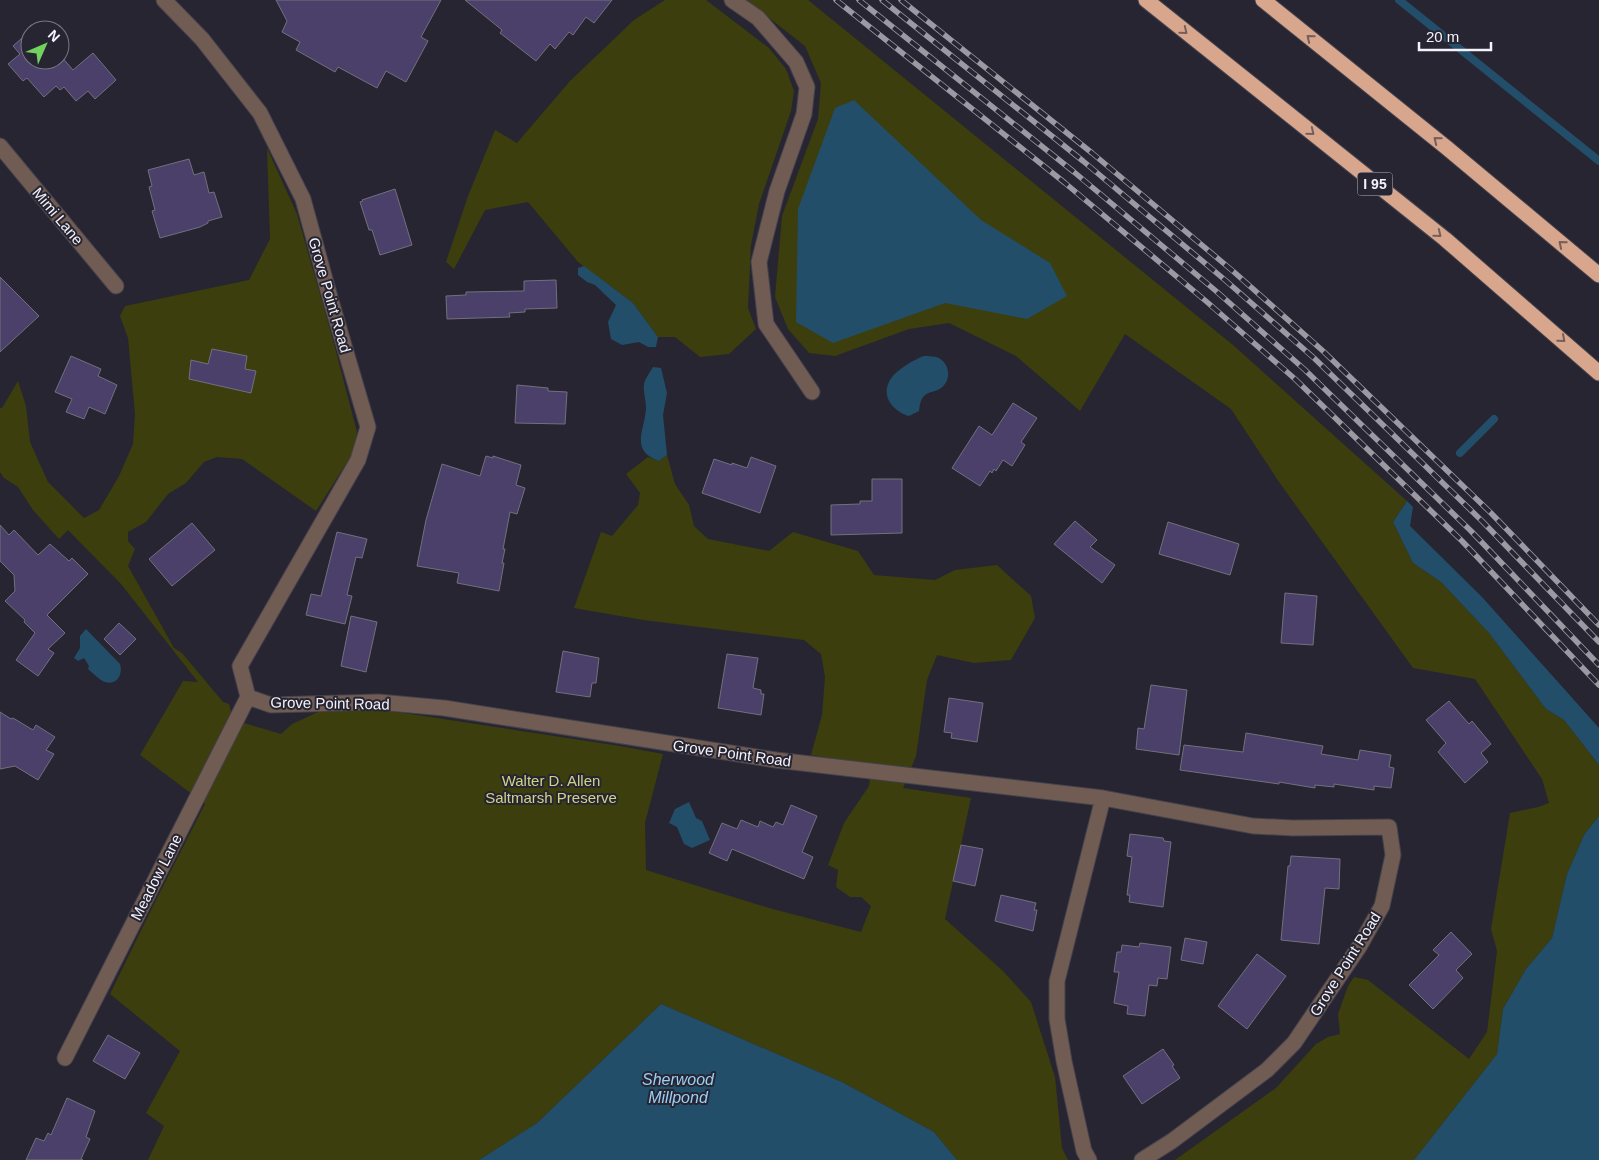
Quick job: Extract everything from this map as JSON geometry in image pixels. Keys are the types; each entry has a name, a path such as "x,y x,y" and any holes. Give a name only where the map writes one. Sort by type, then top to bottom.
{"highway":[{"name":"I 95","path":"1146,0 1444,239 1599,372"},
{"path":"1263,0 1447,148 1599,275"}],"street":[{"name":"Grove Point Road","path":"164,0 202,39 260,113 303,199 368,427 358,460 240,666 248,696 271,705 378,702 444,708 776,760 1103,798 1253,826 1293,828 1389,827 1393,855 1382,906 1359,947 1294,1043 1267,1070 1172,1141 1142,1160"},
{"path":"732,0 758,18 796,62 806,87 804,114 777,191 759,262 766,324 812,392"},
{"name":"Mimi Lane","path":"0,146 116,286"},
{"name":"Meadow Lane","path":"65,1058 248,696"},
{"path":"1089,1160 1084,1151 1064,1060 1057,1019 1057,981 1103,798"}],"green space":[{"path":"665,0 706,0 769,48 786,69 794,91 791,111 759,204 751,245 748,308 756,329 729,354 700,357 675,337 658,337 633,303 578,262 528,202 485,210 454,269 446,262 468,196 495,130 517,143 570,81 634,20"},
{"path":"746,0 808,0 1233,345 1407,501 1393,522 1413,563 1441,582 1489,633 1546,709 1564,720 1599,765 1599,816 1584,835 1567,874 1552,938 1526,969 1503,1009 1497,1054 1414,1160 1175,1160 1276,1088 1316,1044 1328,1037 1340,1034 1338,1014 1348,986 1354,977 1368,980 1469,1059 1487,1032 1497,951 1491,929 1510,813 1549,803 1542,779 1475,679 1413,668 1279,482 1231,409 1125,334 1080,411 1016,356 949,323 909,329 835,356 809,353 788,329 775,297 782,216 818,119 821,83 805,46"},
{"name":"Walter D. Allen Saltmarsh Preserve","path":"267,148 297,214 357,432 353,453 316,511 242,459 217,457 204,462 186,483 168,494 146,522 128,532 128,541 135,549 128,566 174,648 182,653 223,702 229,704 232,715 244,723 281,734 292,724 327,708 378,709 663,754 645,823 646,870 769,908 861,932 871,906 861,897 850,897 836,887 838,870 828,865 844,823 869,786 872,765 811,755 822,715 825,677 821,654 804,640 643,620 574,608 601,532 612,536 638,505 640,493 626,474 648,457 659,461 667,455 675,484 689,505 694,526 708,539 769,551 793,532 858,551 874,575 935,580 955,570 997,565 1031,596 1035,618 1011,660 974,663 937,655 927,680 916,756 903,788 971,798 945,919 1003,971 1031,1002 1055,1077 1062,1148 1068,1160 957,1160 934,1132 842,1082 661,1004 537,1123 479,1160 148,1160 164,1126 146,1113 180,1051 110,994 205,804 140,755 183,681 198,682 121,584 68,530 59,539 33,510 18,487 4,478 0,472 0,408 2,408 18,381 26,406 30,442 48,482 84,518 99,510 119,476 133,444 135,414 128,338 120,316 125,306 249,280 270,239"}],"water":[{"path":"854,100 981,220 1050,263 1067,296 1027,319 945,303 833,343 796,322 798,209 835,108"},
{"path":"584,266 633,303 658,337 656,347 648,347 639,342 622,345 611,339 608,322 616,305 595,285 578,275 578,268"},
{"path":"924,356 936,357 944,362 948,371 947,380 941,388 924,396 919,411 909,416 894,408 888,399 887,388 891,378 899,370"},
{"path":"653,367 661,368 667,393 663,415 667,455 659,461 644,451 641,445 646,408 644,384"},
{"path":"1407,501 1413,507 1410,526 1482,597 1599,728 1599,765 1564,720 1546,709 1489,633 1441,582 1413,563 1393,522"},
{"path":"86,629 120,664 119,678 113,682 105,682 98,678 88,669 89,666 84,658 78,661 74,658 80,648 80,636"},
{"path":"689,802 696,818 702,821 710,840 692,848 684,844 677,827 669,823 675,809"},
{"path":"1599,816 1599,1160 1414,1160 1497,1054 1503,1009 1526,969 1552,938 1567,874 1584,835"},
{"name":"Sherwood Millpond","path":"661,1004 842,1082 934,1132 957,1160 479,1160 537,1123"}],"building":[{"path":"276,0 441,0 421,37 428,41 406,82 386,71 377,88 338,67 335,72 296,50 300,42 282,32 287,21"},
{"path":"465,0 612,0 594,23 586,17 573,35 569,32 555,49 550,44 536,61 500,33 502,30"},
{"path":"20,40 20,54 13,46"},
{"path":"93,53 116,80 95,99 88,91 76,101 64,87 60,90 56,86 44,97 27,78 23,81 8,64 20,54 20,70 70,70 70,67 73,70"},
{"path":"189,159 194,175 204,172 209,193 214,192 222,217 208,221 208,223 200,227 160,238 152,211 155,210 149,187 152,186 148,170"},
{"path":"395,189 412,245 380,255 360,202"},
{"path":"0,277 39,316 0,352"},
{"path":"556,280 557,308 525,309 525,312 509,313 510,317 447,319 446,296 466,295 466,292 524,291 524,281"},
{"path":"212,349 247,356 245,369 256,371 251,393 189,379 191,360 208,364"},
{"path":"71,356 101,369 98,376 117,385 105,414 89,407 84,419 66,412 72,399 55,392"},
{"path":"517,385 548,388 548,391 567,392 565,424 515,423"},
{"path":"1013,403 1037,418 1021,442 1025,445 1012,466 1003,460 996,471 994,469 992,473 990,471 980,486 952,468 979,426 992,435"},
{"path":"486,456 493,458 493,456 521,465 516,485 525,488 517,514 510,512 503,549 505,549 502,563 504,563 499,591 457,583 459,573 417,566 426,520 442,464 480,476"},
{"path":"751,457 776,466 760,513 702,493 714,459 747,468"},
{"path":"872,479 902,479 902,533 831,535 831,505 860,504 860,501 872,501"},
{"path":"1075,521 1097,540 1090,547 1115,565 1102,583 1054,544"},
{"path":"1168,522 1239,544 1230,575 1159,554"},
{"path":"192,523 215,550 172,586 149,559"},
{"path":"0,525 9,535 14,530 38,555 50,544 69,561 72,558 88,574 47,615 65,633 48,649 54,653 38,676 16,660 35,633 24,622 25,620 5,601 15,591 14,575 0,561"},
{"path":"337,532 367,539 362,558 356,557 347,595 352,596 345,624 306,615 311,594 321,596"},
{"path":"1285,593 1317,596 1313,645 1281,643"},
{"path":"351,616 377,622 366,672 341,666"},
{"path":"119,623 136,639 120,655 104,639"},
{"path":"563,651 599,658 596,683 592,683 590,697 556,692"},
{"path":"727,654 758,658 753,688 761,690 761,694 764,694 761,715 718,708"},
{"path":"1151,685 1187,690 1179,755 1136,749 1138,728 1144,729"},
{"path":"949,698 983,703 977,742 951,738 952,733 944,732"},
{"path":"1449,701 1469,724 1472,721 1491,744 1481,753 1488,762 1465,783 1438,752 1446,743 1426,720"},
{"path":"0,712 33,730 36,725 55,737 46,750 54,754 38,780 15,766 0,769"},
{"path":"1246,733 1323,746 1321,754 1358,760 1360,750 1391,755 1389,767 1394,768 1391,788 1374,786 1374,790 1334,784 1334,787 1315,785 1315,788 1180,770 1184,745 1243,752"},
{"path":"791,805 817,816 802,852 813,857 804,879 732,849 727,861 709,853 722,823 737,829 741,820 758,827 760,821 773,827 776,822 783,825"},
{"path":"1130,834 1163,838 1164,841 1171,842 1163,907 1129,902 1130,895 1127,895 1132,857 1127,856"},
{"path":"961,845 983,849 975,886 953,881"},
{"path":"1291,856 1340,859 1339,889 1325,888 1319,944 1281,940 1288,866 1290,866"},
{"path":"1001,895 1036,903 1034,910 1037,910 1033,931 995,921"},
{"path":"1451,932 1472,954 1456,970 1463,978 1433,1009 1409,985 1439,955 1433,950"},
{"path":"1185,938 1207,942 1203,964 1181,960"},
{"path":"1140,943 1171,947 1167,979 1158,978 1157,986 1149,985 1145,1016 1127,1014 1128,1006 1114,1003 1119,972 1114,972 1117,952 1121,952 1122,945 1139,947"},
{"path":"1257,954 1286,976 1247,1029 1218,1006"},
{"path":"108,1035 140,1053 125,1079 93,1061"},
{"path":"1163,1049 1180,1078 1142,1104 1123,1076"},
{"path":"67,1098 95,1111 86,1137 90,1139 81,1159 83,1160 26,1160 36,1138 44,1141 48,1133 51,1135"}],"waterway":[{"path":"1399,0 1599,161"},
{"path":"1460,453 1494,419"}],"railway":[{"path":"836,0 1065,183 1207,302 1295,379 1462,541 1599,685"},
{"path":"859,0 1074,172 1216,291 1304,369 1471,531 1599,665"},
{"path":"882,0 1083,161 1225,280 1314,358 1482,521 1599,642"},
{"path":"901,0 1092,153 1234,272 1323,351 1491,513 1599,625"}]}
